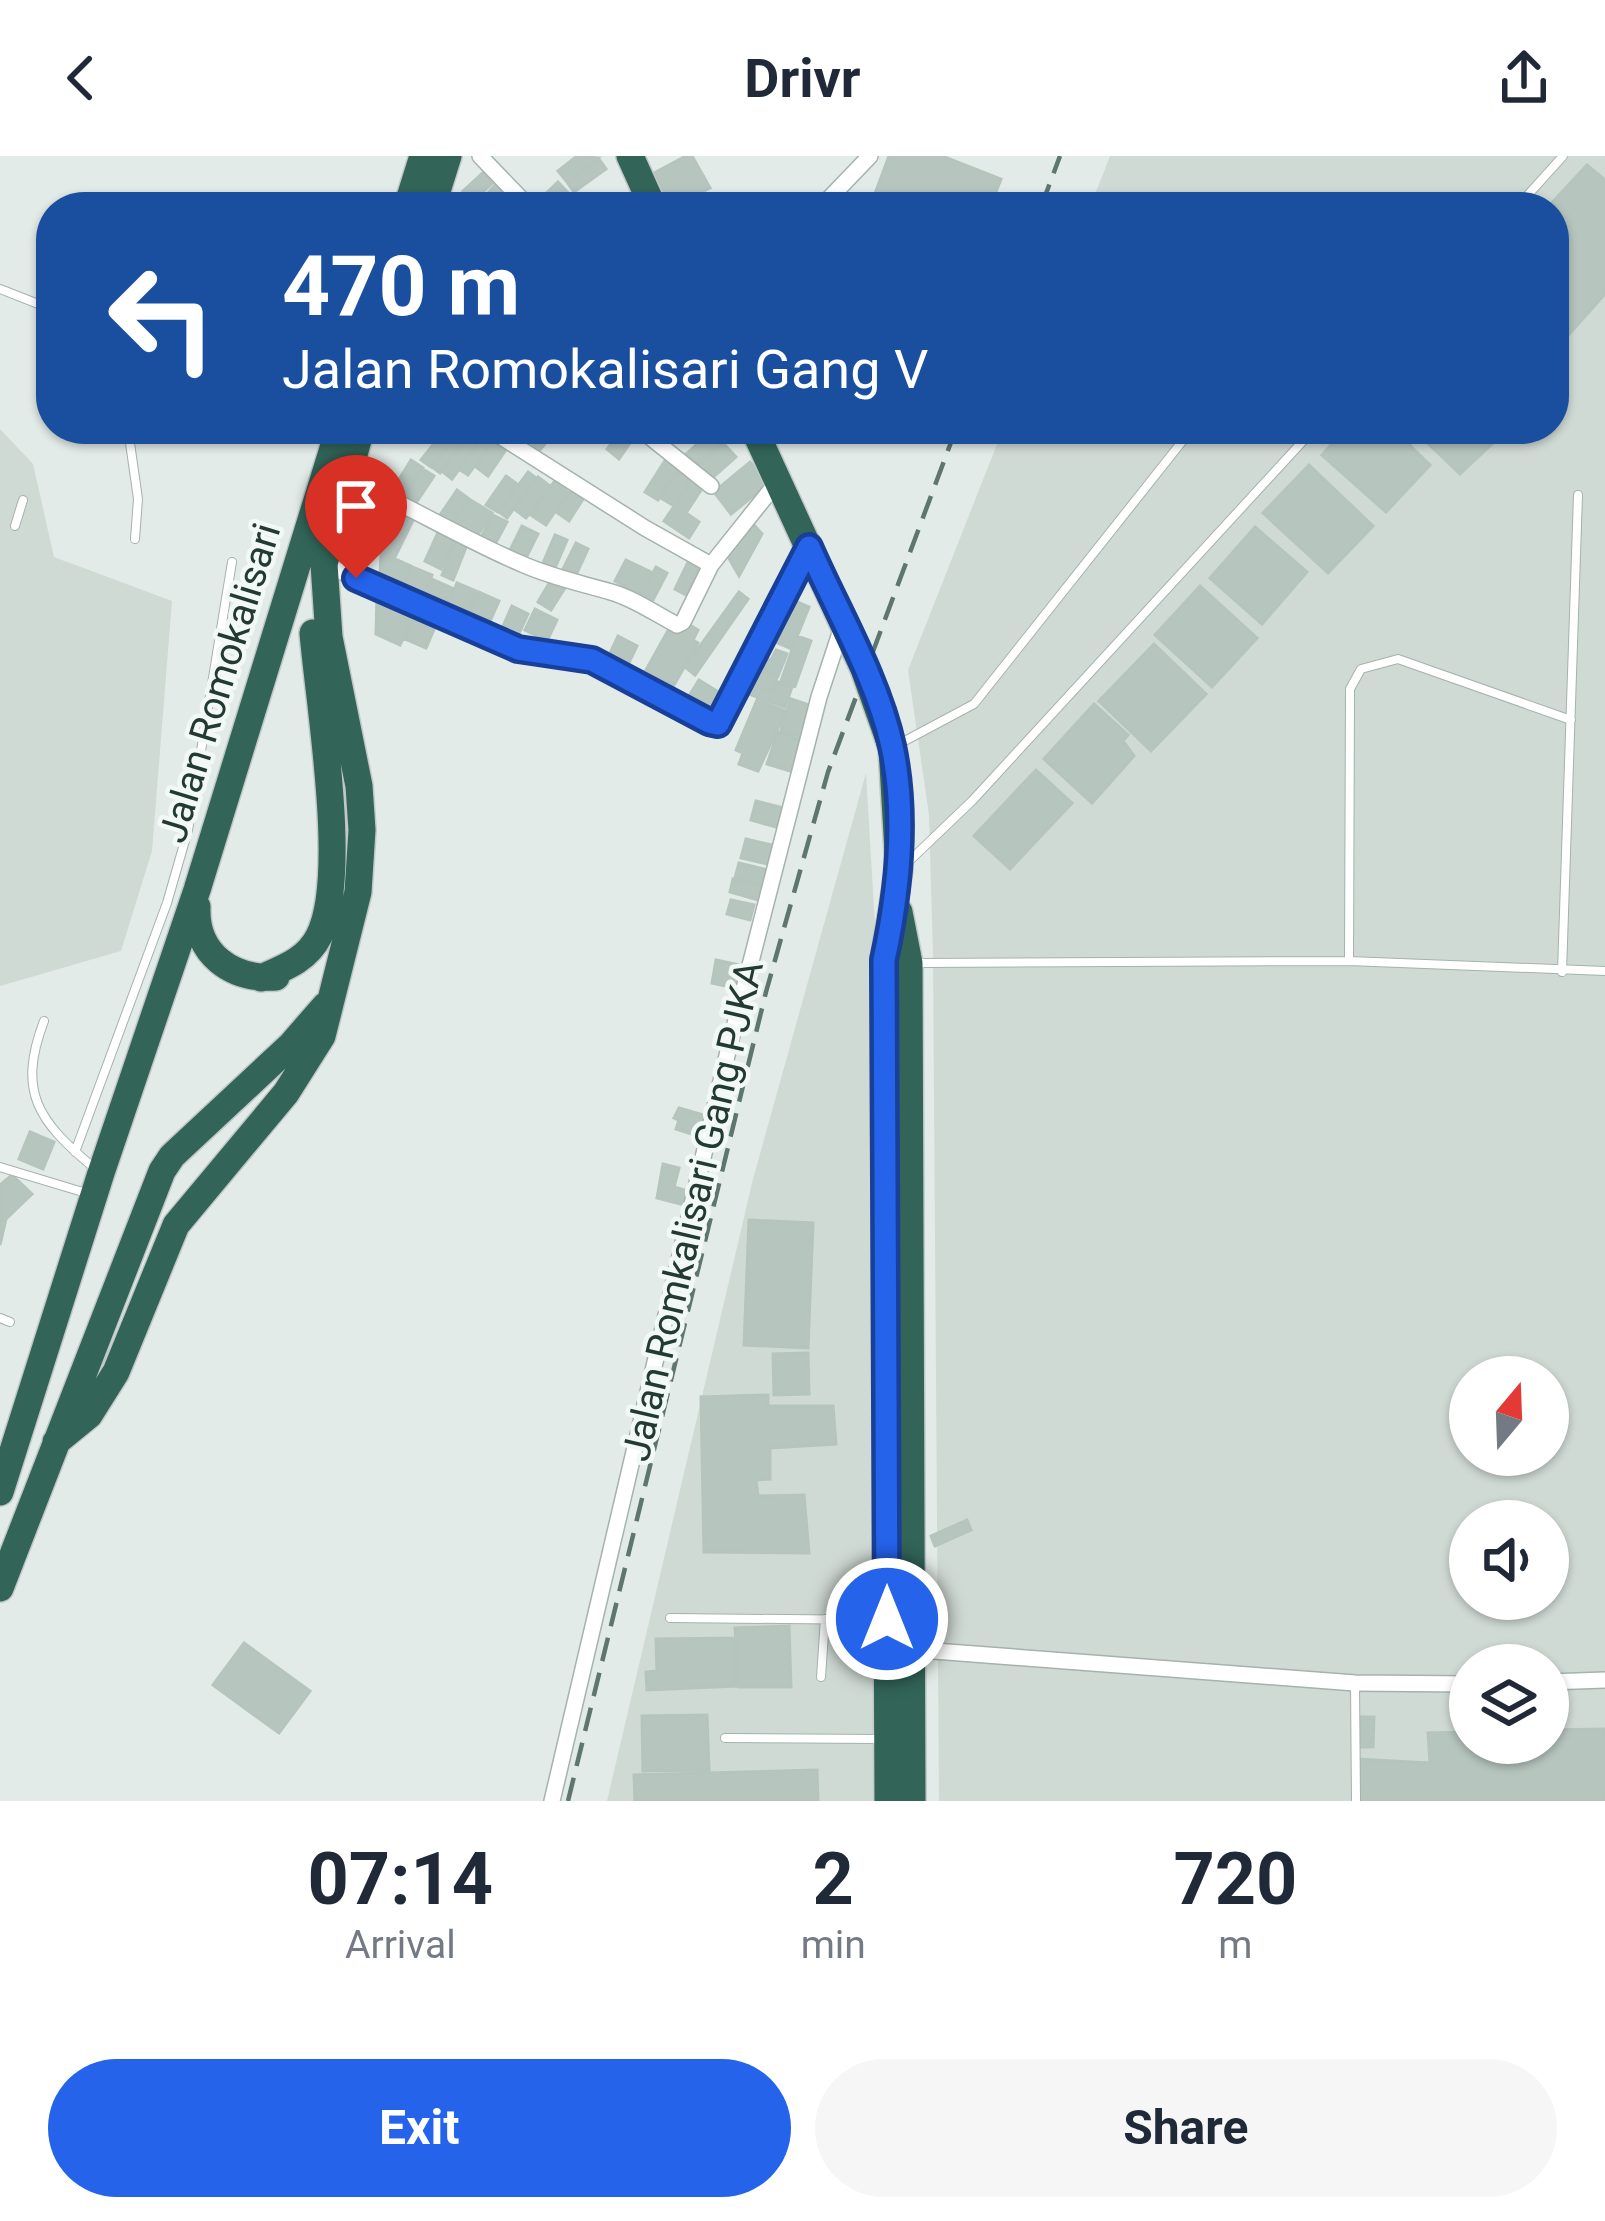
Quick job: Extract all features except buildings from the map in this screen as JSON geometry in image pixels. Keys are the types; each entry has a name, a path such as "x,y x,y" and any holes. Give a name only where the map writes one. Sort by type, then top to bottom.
{"highway":[{"path":"412,192 423,156"},
{"path":"437,192 448,156"},
{"path":"630,156 646,192"},
{"name":"Jalan Romokalisari","path":"0,1492 197,890 334,444"},
{"name":"Jalan Romokalisari","path":"56,1442 98,1404 116,1372 176,1226 308,1064 322,1036 358,892 362,830 359,786 329,637 324,564 356,444"},
{"path":"761,444 843,624 892,748 898,792 900,1738 911,1801"},
{"path":"261,978 295,964 308,951 320,935 329,900 333,854 313,634 314,597 324,564"},
{"path":"197,890 196,923 202,941 219,962 239,974 261,978 305,968 350,928"},
{"path":"0,1588 162,1171 172,1156 301,1035 330,1000"},
{"path":"888,1801 900,1738"}],"street":[{"path":"480,156 515,192"},
{"path":"835,192 870,156"},
{"path":"513,444 711,566"},
{"path":"658,444 711,487"},
{"path":"346,478 525,566 615,592 677,625 683,622 711,566 778,481"},
{"path":"324,564 518,649 592,660 718,724 809,547"},
{"name":"Jalan Romkalisari Gang PJKA","path":"552,1801 729,1047 819,697 843,624"},
{"path":"900,1634 1355,1683 1449,1684"},
{"path":"1569,1681 1605,1680"}],"lane":[{"path":"1531,192 1563,156"},
{"path":"0,289 36,303"},
{"path":"130,444 138,499 135,539"},
{"path":"892,748 974,704 1180,444"},
{"path":"899,869 972,802 1300,444"},
{"path":"1562,972 1578,495"},
{"path":"15,526 23,500"},
{"path":"75,1152 167,904 188,830 232,562"},
{"path":"1349,961 1350,689 1361,669 1398,659 1571,720"},
{"path":"897,961 1349,961 1605,971"},
{"path":"44,1021 32,1052 31,1084 38,1111 97,1185"},
{"path":"0,1167 97,1185"},
{"path":"670,1618 825,1619 900,1634"},
{"path":"821,1677 825,1619"},
{"path":"1355,1683 1356,1801"},
{"path":"725,1738 900,1738"}],"shaded area":[{"path":"1110,156 1605,156 1605,1801 939,1801 929,815 908,670 997,444 1569,444 1569,192 1096,192"},
{"path":"0,429 33,464 54,557 172,601 152,851 121,951 0,986"},
{"path":"866,773 875,925 878,1801 607,1801 753,1179"}],"railway":[{"path":"1047,192 1060,156"},
{"path":"568,1801 766,992 828,772 950,444"}],"route":[{"path":"356,578 518,649 592,660 718,724 809,547 887,729 898,792 897,902 884,960 887,1619"}]}
